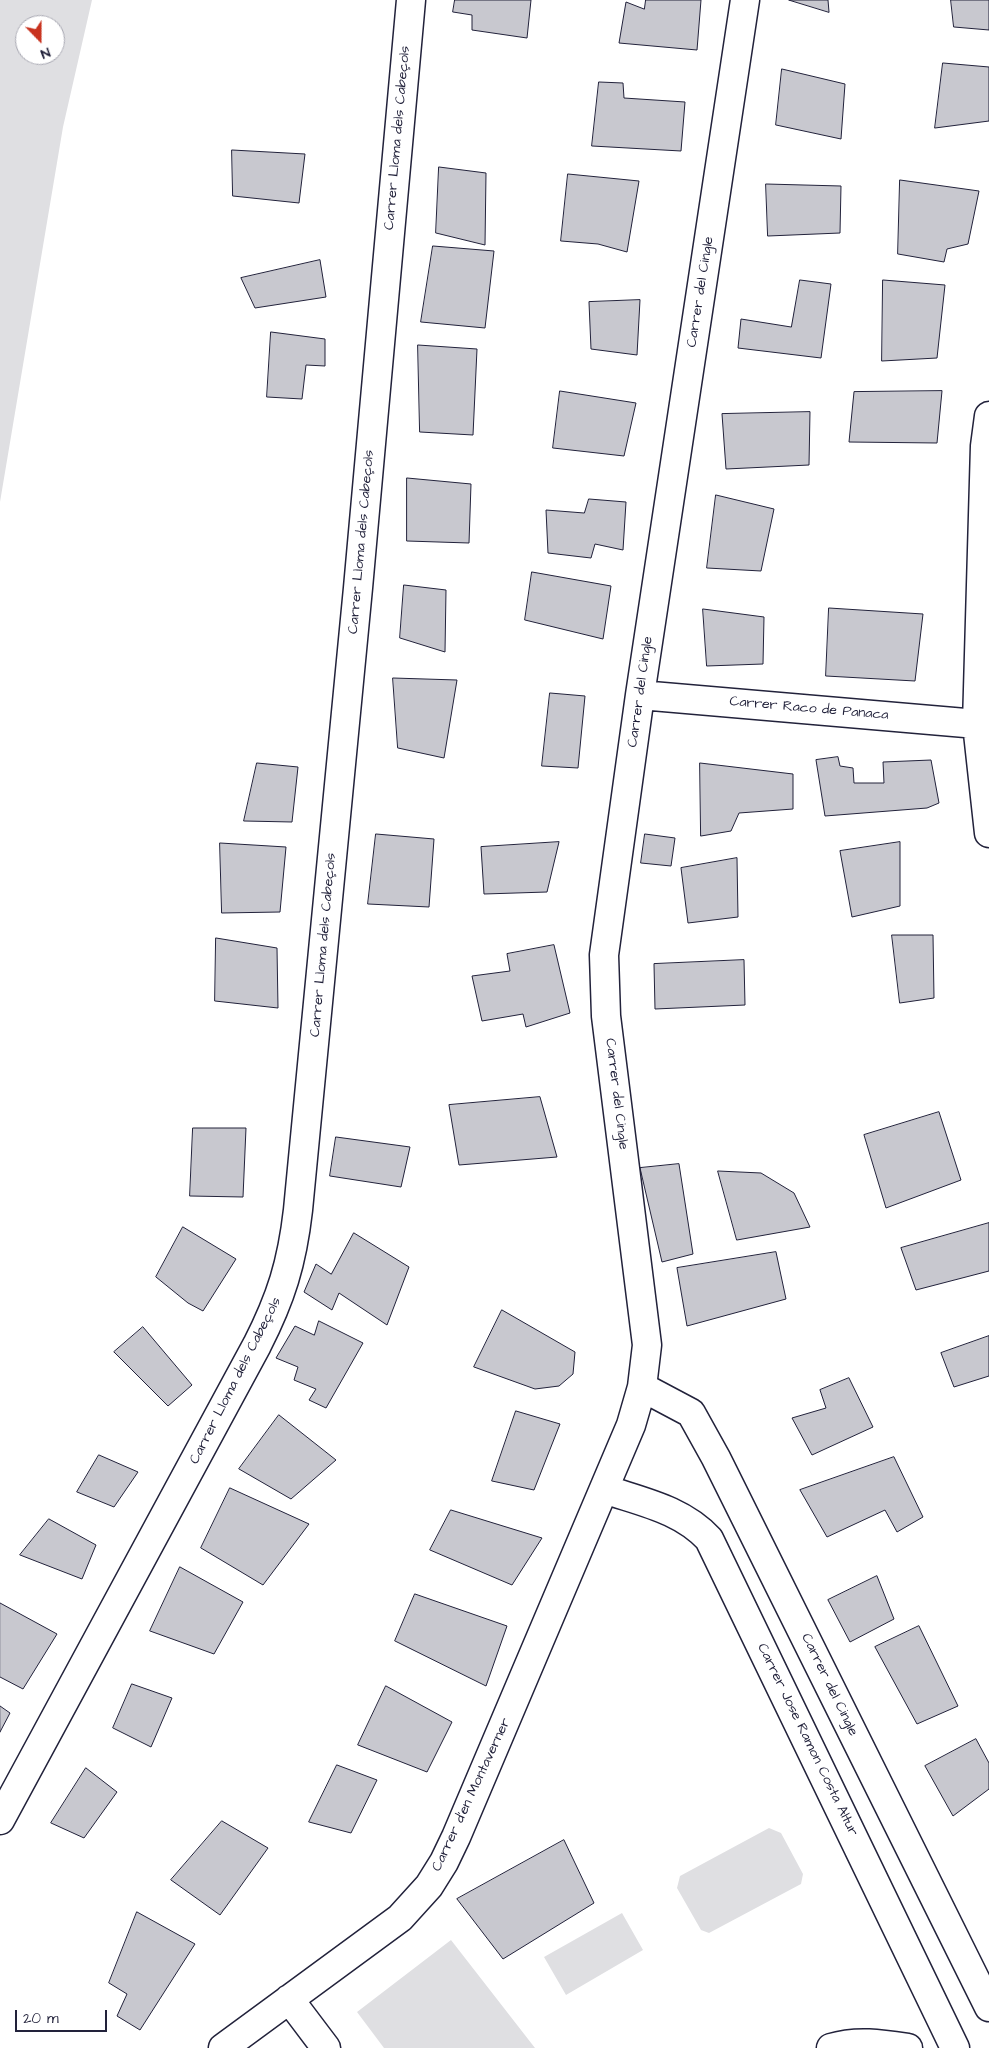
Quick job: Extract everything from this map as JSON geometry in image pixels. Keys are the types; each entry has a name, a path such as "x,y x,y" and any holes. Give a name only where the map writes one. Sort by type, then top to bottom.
{"street":[{"name":"Carrer Lloma dels Cabeçols","path":"0,1820 257,1345 274,1311 289,1267 294,1243 301,1181 357,598 411,0"},
{"name":"Carrer del Cingle","path":"604,1489 631,1425 642,1387 648,1345 606,1016 604,955 640,695 745,0"},
{"path":"989,416 985,446 977,724 989,833"},
{"name":"Carrer Raco de Panaca","path":"640,695 977,724"},
{"name":"Carrer del Cingle","path":"642,1387 691,1413 721,1467 989,2007"},
{"name":"Carrer d'en Montaverner","path":"223,2048 400,1918 429,1886 444,1862 604,1489"},
{"name":"Carrer Jose Ramon Costa Altur","path":"604,1489 673,1512 687,1519 709,1540 955,2048"},
{"path":"289,1998 326,2048"},
{"path":"832,2048 875,2043 908,2048"}],"shaded area":[{"path":"0,0 92,0 63,127 0,502"},
{"path":"769,1828 781,1833 803,1874 801,1884 709,1933 701,1930 677,1888 680,1876"},
{"path":"622,1913 643,1950 566,1995 544,1957"},
{"path":"451,1940 535,2048 384,2048 357,2012"}],"building":[{"path":"455,0 531,0 527,38 472,30 472,15 453,12"},
{"path":"646,0 701,0 697,50 619,43 626,2 644,9"},
{"path":"789,0 828,0 829,12"},
{"path":"951,0 989,0 989,30 954,27"},
{"path":"943,63 989,67 989,121 935,128"},
{"path":"782,69 845,84 841,139 776,125"},
{"path":"599,82 623,83 624,98 685,102 681,151 592,146"},
{"path":"232,150 305,154 299,203 233,196"},
{"path":"439,167 486,173 485,245 436,233"},
{"path":"568,174 639,181 627,252 598,244 561,241"},
{"path":"900,180 979,191 968,244 947,249 944,262 898,254"},
{"path":"766,184 841,186 840,233 768,236"},
{"path":"433,246 494,251 485,328 421,322"},
{"path":"320,260 326,297 255,308 241,278"},
{"path":"800,280 831,284 821,358 738,348 741,319 791,327"},
{"path":"883,280 945,285 937,358 882,361"},
{"path":"640,300 637,355 591,349 589,302"},
{"path":"271,332 325,339 325,366 306,365 302,399 267,397"},
{"path":"418,345 477,349 473,435 420,432"},
{"path":"560,391 636,403 624,456 553,448"},
{"path":"942,391 937,443 849,442 854,392"},
{"path":"810,412 809,465 726,469 722,414"},
{"path":"407,478 471,484 469,543 407,541"},
{"path":"716,495 774,509 761,571 707,568"},
{"path":"589,499 626,502 623,550 595,544 591,558 548,553 546,510 584,513"},
{"path":"532,572 611,586 603,639 525,620"},
{"path":"404,585 446,590 445,652 400,638"},
{"path":"829,608 923,614 915,681 826,676"},
{"path":"703,609 764,617 763,664 707,666"},
{"path":"393,678 457,680 444,758 398,748"},
{"path":"550,693 585,696 578,768 542,766"},
{"path":"838,757 840,766 853,768 854,783 884,783 883,762 931,760 939,803 927,808 825,816 816,760"},
{"path":"257,763 298,767 292,822 244,821"},
{"path":"700,763 793,774 793,809 739,813 731,831 701,836"},
{"path":"376,834 434,839 429,907 368,904"},
{"path":"645,834 675,838 671,866 641,863"},
{"path":"559,842 547,892 484,894 481,847"},
{"path":"900,842 900,906 852,917 840,851"},
{"path":"220,843 286,847 280,912 222,913"},
{"path":"737,858 738,917 688,923 681,868"},
{"path":"892,935 933,935 934,998 900,1003"},
{"path":"216,938 277,948 278,1008 215,1001"},
{"path":"554,945 570,1013 526,1027 523,1014 482,1021 472,976 510,971 507,954"},
{"path":"744,960 745,1005 655,1009 654,964"},
{"path":"540,1097 557,1157 459,1165 449,1105"},
{"path":"939,1112 961,1180 886,1208 864,1135"},
{"path":"193,1128 246,1128 243,1197 190,1196"},
{"path":"336,1137 410,1147 401,1187 330,1176"},
{"path":"679,1164 693,1254 662,1262 640,1168"},
{"path":"718,1171 761,1173 794,1193 810,1227 737,1240"},
{"path":"989,1223 989,1271 916,1290 901,1248"},
{"path":"183,1227 236,1259 203,1311 188,1303 156,1277"},
{"path":"354,1233 409,1267 387,1325 339,1293 332,1310 304,1292 316,1264 331,1274"},
{"path":"776,1252 786,1299 687,1326 677,1268"},
{"path":"502,1310 575,1352 573,1374 559,1386 535,1389 474,1367"},
{"path":"319,1321 363,1343 326,1408 309,1400 316,1389 294,1380 298,1367 276,1358 295,1326 314,1335"},
{"path":"143,1327 192,1385 168,1406 114,1352"},
{"path":"989,1336 989,1376 954,1387 941,1353"},
{"path":"849,1378 873,1427 812,1455 792,1418 826,1408 820,1390"},
{"path":"516,1411 560,1424 534,1490 492,1481"},
{"path":"279,1415 336,1460 291,1499 239,1469"},
{"path":"99,1455 138,1472 114,1507 77,1492"},
{"path":"894,1457 923,1517 897,1532 885,1510 827,1537 800,1490"},
{"path":"230,1488 309,1524 263,1585 201,1548"},
{"path":"451,1510 542,1538 512,1585 430,1550"},
{"path":"49,1519 96,1545 82,1579 20,1555"},
{"path":"180,1567 243,1602 214,1654 150,1631"},
{"path":"877,1576 894,1619 850,1642 828,1600"},
{"path":"415,1594 507,1626 486,1686 395,1641"},
{"path":"0,1603 57,1634 23,1689 0,1677"},
{"path":"919,1626 958,1706 917,1724 875,1647"},
{"path":"132,1684 172,1698 151,1747 113,1728"},
{"path":"386,1686 452,1722 427,1772 358,1745"},
{"path":"0,1706 10,1713 0,1732"},
{"path":"976,1739 989,1763 989,1789 953,1816 925,1766"},
{"path":"337,1765 377,1780 351,1833 309,1822"},
{"path":"86,1768 117,1792 84,1838 51,1823"},
{"path":"222,1821 268,1848 220,1915 171,1880"},
{"path":"564,1840 594,1903 503,1959 457,1899"},
{"path":"137,1912 195,1944 140,2030 117,2016 127,1994 109,1983"}]}
